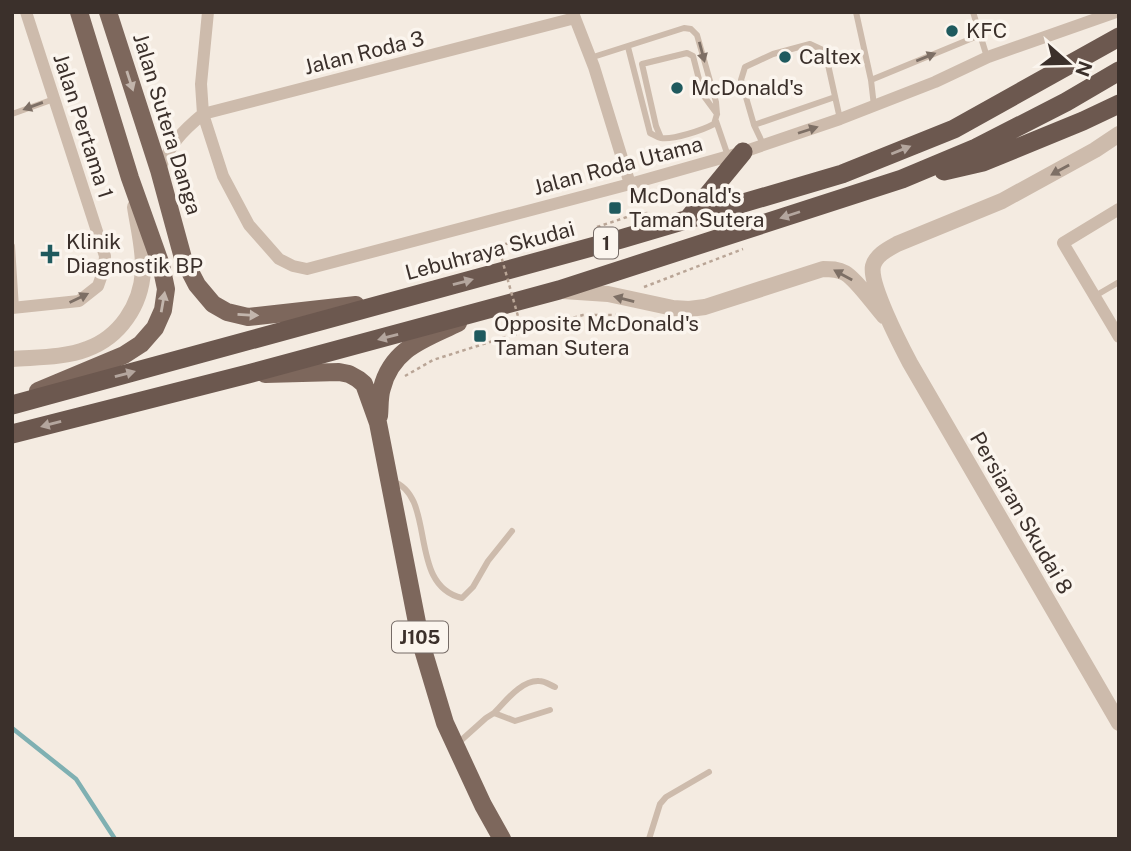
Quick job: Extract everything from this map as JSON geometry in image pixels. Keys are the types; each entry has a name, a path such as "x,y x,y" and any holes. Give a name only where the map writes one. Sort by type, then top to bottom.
{"highway":[{"name":"Lebuhraya Skudai","path":"12,404 397,300 842,174 954,129 1119,37"},
{"name":"1","path":"12,434 559,290 902,179 976,148 1066,102 1119,71"},
{"path":"902,179 983,162 1119,104"},
{"path":"688,219 736,154"}],"main road":[{"path":"12,404 124,355 141,344 155,327 163,310 166,289 161,265 130,178 79,12"},
{"name":"Jalan Sutera Danga","path":"109,13 159,170 183,258 197,285 213,304 227,312 247,317 397,300"},
{"name":"J105","path":"378,423 381,390 387,373 404,350 478,313"},
{"name":"J105","path":"248,374 327,372 349,374 365,384 378,423 421,643 445,723 502,839"}],"street":[{"name":"Jalan Pertama 1","path":"14,308 79,301 97,286 104,269 104,256 26,12"},
{"name":"Jalan Roda Utama","path":"208,12 201,84 203,114 223,176 249,225 279,260 307,269 736,154 840,119 935,82 988,57 1116,12"},
{"path":"574,15 630,184"},
{"name":"Jalan Roda 3","path":"203,114 574,15"},
{"path":"159,170 169,149 183,130 203,114"},
{"path":"890,323 873,278 873,266 878,257 897,244 1002,201 1119,134"},
{"path":"12,359 87,349 104,341 128,319 138,297 143,272 130,178"},
{"path":"1119,209 1063,243 1119,337"},
{"path":"559,290 608,294 661,306 689,309 705,307 823,269 835,269 852,279 890,323"},
{"name":"Persiaran Skudai 8","path":"890,323 910,363 1119,723"}],"lane":[{"path":"856,12 874,106"},
{"path":"973,12 988,57"},
{"path":"590,58 684,28 691,29 698,34 716,102 714,124 671,137 661,138 650,132 628,47"},
{"path":"871,80 980,35"},
{"path":"763,144 754,125 741,80 745,67 774,54 810,44 825,51 840,119"},
{"path":"661,138 642,64 687,53 693,55 703,95 736,154"},
{"path":"754,125 835,97"},
{"path":"12,114 54,99"},
{"path":"12,246 14,308"},
{"path":"1095,296 1119,282"},
{"path":"390,481 408,490 418,514 427,560 438,585 455,596 462,597 468,593 488,561 512,531"},
{"path":"456,745 526,684 538,680 555,687"},
{"path":"494,713 515,721 550,710"},
{"path":"649,839 660,804 666,797 709,772"}],"path":[{"path":"512,335 509,330 521,327 498,245 527,241"},
{"path":"381,390 433,360 512,335 583,315 633,315"}],"waterway":[{"path":"12,728 76,779 115,839"}],"place":[{"name":"KFC","path":"952,31"},
{"name":"Caltex","path":"785,57"},
{"name":"McDonald's","path":"677,88"},
{"name":"McDonald's Taman Sutera","path":"615,208"},
{"name":"Klinik Diagnostik BP","path":"50,254"},
{"name":"Opposite McDonald's Taman Sutera","path":"480,336"}]}
